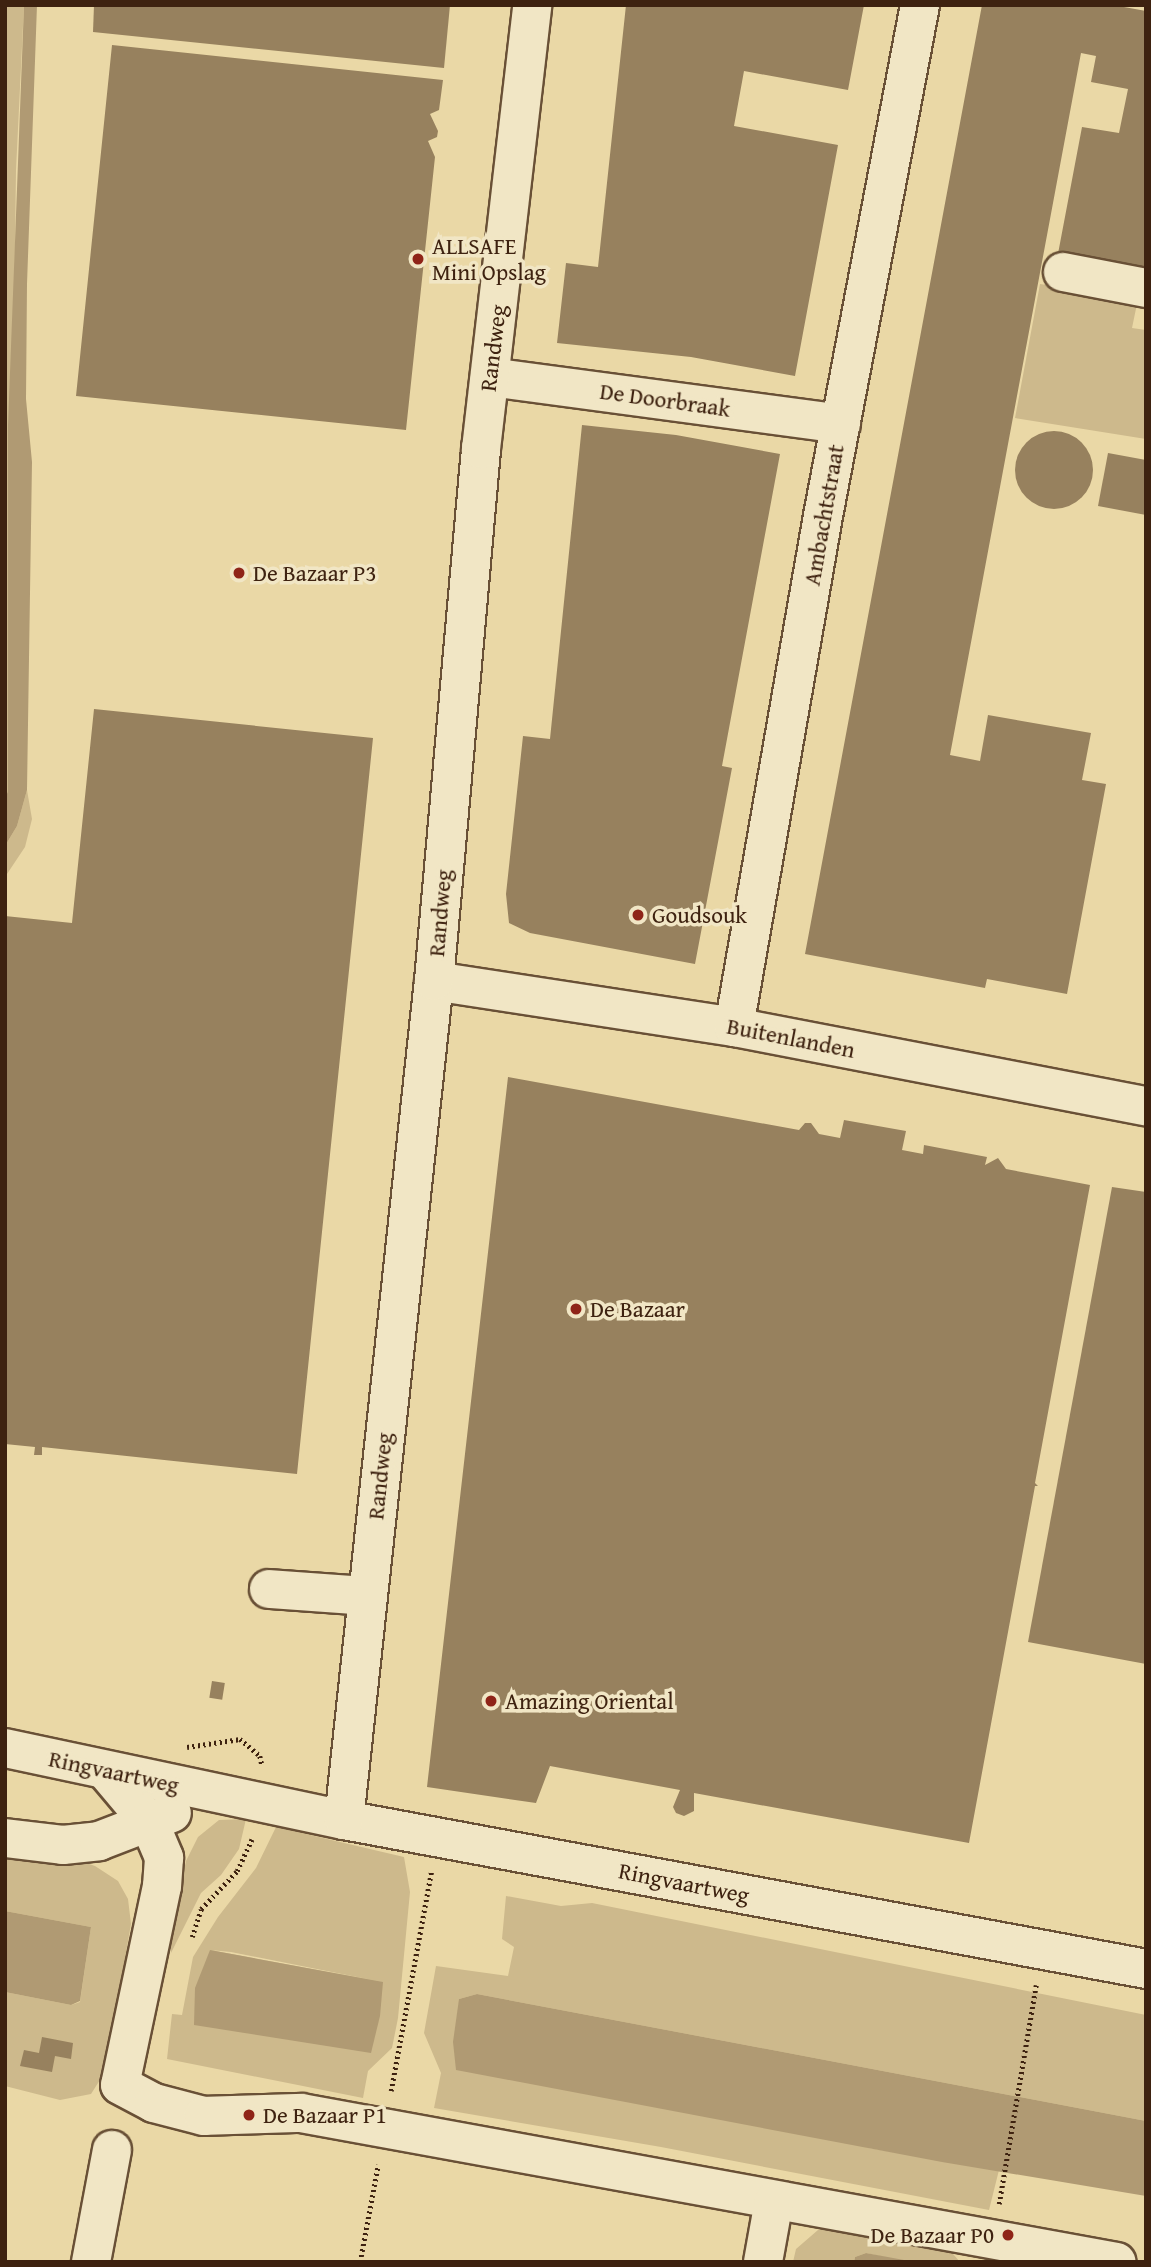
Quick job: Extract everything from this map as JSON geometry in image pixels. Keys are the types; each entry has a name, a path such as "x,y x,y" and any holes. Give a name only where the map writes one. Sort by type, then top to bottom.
{"street":[{"name":"Randweg","path":"344,1820 433,981 490,376 533,5"},
{"name":"Ambachtstraat","path":"734,1027 841,424 920,5"},
{"path":"1063,272 1146,288"},
{"name":"De Doorbraak","path":"490,376 841,424"},
{"name":"Buitenlanden","path":"433,981 734,1027 1145,1101"},
{"path":"269,1589 367,1596"},
{"name":"Ringvaartweg","path":"5,1748 344,1820 1146,1969"},
{"path":"106,1771 149,1822 164,1858 162,1886 120,2085 154,2104 204,2116 301,2113 774,2201 980,2249 1116,2262"},
{"name":"Ringvaartweg","path":"5,1838 62,1845 99,1841 222,1795"},
{"path":"91,2262 112,2150"},
{"path":"763,2262 774,2201"}],"path":[{"path":"360,2262 438,1837"},
{"path":"1001,2194 1041,1950"}],"shaded area":[{"path":"5,5 24,5 16,170 8,791 5,799"},
{"path":"24,5 37,5 27,284 26,399 32,462 27,790 17,826 5,846 5,799 8,791 8,425"},
{"path":"1040,284 1138,299 1132,328 1146,330 1146,439 1015,418"},
{"path":"27,790 32,819 25,847 5,877 5,846 17,826"},
{"path":"246,1819 239,1849 221,1875 201,1893 171,1953 170,1934 186,1861 198,1837 219,1820"},
{"path":"276,1827 404,1857 410,1892 398,2018 392,2048 368,2071 363,2098 167,2059 172,2014 182,2015 193,1957 218,1917 256,1868","holes":["210,1950 231,1952 382,1982"]},
{"path":"5,1844 57,1853 95,1866 118,1881 128,1899 131,1924 105,2072 91,2094 60,2100 5,2086 5,1992 71,2005 80,2002 91,1927 5,1911"},
{"path":"506,1896 561,1906 592,1903 1146,2015 1146,2121 477,1994 459,1999 869,2148 999,2170 989,2210 661,2147 434,2108 441,2073 424,2033 436,1966 508,1976 514,1947 502,1939"},
{"path":"5,1911 91,1927 80,2001 71,2005 5,1992"},
{"path":"210,1950 383,1982 380,2016 371,2053 194,2025 195,1988"},
{"path":"477,1994 1146,2121 1146,2196 942,2162 456,2070 453,2042 459,1999"},
{"path":"831,2228 947,2247 960,2262 907,2262 866,2253 855,2257 854,2262 793,2262 796,2249 818,2230"},
{"path":"866,2253 907,2262 854,2262 855,2257"}],"building":[{"path":"94,5 450,5 444,68 93,32"},
{"path":"626,5 864,5 848,90 744,71 734,126 838,145 795,376 691,357 557,343 566,263 598,267"},
{"path":"982,5 1113,5 1146,11 1146,275 1057,259 1082,127 1119,133 1128,89 1091,82 1096,56 1081,53 950,755 980,761 988,715 1091,733 1082,780 1106,784 1067,994 987,979 985,988 805,954"},
{"path":"112,45 443,80 439,110 430,114 438,131 437,137 428,141 435,157 406,430 76,396"},
{"path":"582,425 676,435 780,454 722,766 732,768 695,964 530,933 509,923 506,894 523,736 550,739"},
{"path":"1054,431 1069,434 1082,442 1090,455 1093,470 1090,485 1082,498 1069,506 1054,509 1039,506 1026,498 1018,485 1015,470 1018,455 1026,442 1039,434"},
{"path":"1108,453 1146,460 1146,515 1098,506"},
{"path":"94,709 373,738 297,1474 42,1447 42,1455 34,1455 35,1447 5,1444 5,916 72,923"},
{"path":"508,1077 799,1130 805,1123 811,1123 819,1134 840,1138 844,1120 906,1131 902,1150 923,1154 924,1145 987,1157 985,1165 998,1158 1006,1169 1090,1185 1035,1483 1038,1486 1035,1486 969,1843 694,1793 694,1811 684,1816 676,1813 673,1807 680,1790 550,1766 536,1803 427,1787"},
{"path":"1112,1187 1146,1192 1146,1664 1028,1642"},
{"path":"212,1681 225,1683 222,1700 209,1698"},
{"path":"42,2037 73,2043 71,2059 55,2056 52,2072 20,2066 24,2050 39,2053"}],"place":[{"name":"ALLSAFE Mini Opslag","path":"418,259"},
{"name":"De Bazaar P3","path":"239,573"},
{"name":"Goudsouk","path":"638,915"},
{"name":"De Bazaar","path":"576,1309"},
{"name":"Amazing Oriental","path":"491,1701"},
{"name":"De Bazaar P1","path":"249,2115"},
{"name":"De Bazaar P0","path":"1008,2235"}]}
